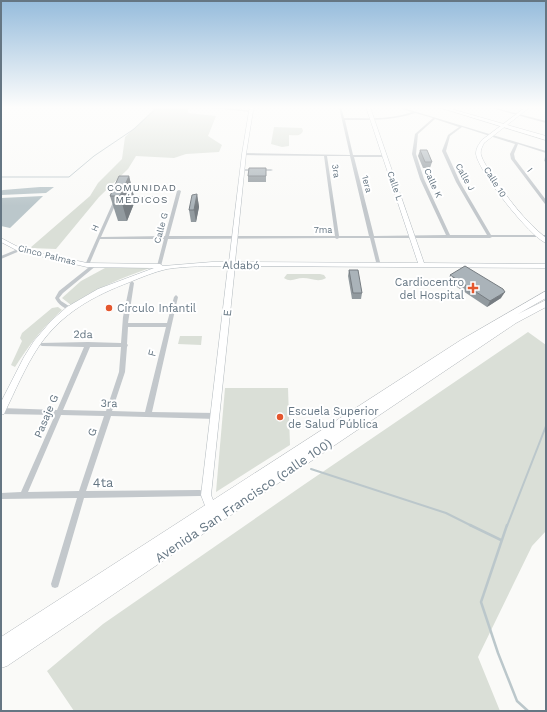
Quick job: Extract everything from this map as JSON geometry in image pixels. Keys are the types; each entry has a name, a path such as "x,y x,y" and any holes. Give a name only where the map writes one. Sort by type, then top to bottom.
{"highway":[{"name":"Avenida San Francisco (calle 100)","path":"1,660 506,316 546,301"},
{"name":"Avenida San Francisco (calle 100)","path":"1,646 214,514"}],"street":[{"name":"E","path":"206,495 246,140"},
{"name":"1era","path":"348,140 379,266"},
{"name":"Calle L","path":"379,140 422,266"},
{"name":"Calle K","path":"416,140 414,154 420,172 449,237"},
{"name":"Calle J","path":"448,140 444,151 458,182 490,237"},
{"name":"Calle 10","path":"485,140 480,146 479,155 482,161 510,207 530,228 543,236 546,241"},
{"path":"506,140 546,152"},
{"name":"I","path":"517,144 512,154 513,159 546,203"},
{"path":"244,154 351,154 385,156"},
{"name":"3ra","path":"325,155 337,238"},
{"path":"243,170 271,170"},
{"name":"Calle G","path":"160,267 179,191"},
{"name":"H","path":"87,265 117,197 154,197"},
{"name":"7ma","path":"100,238 167,239 543,236"},
{"name":"Cinco Palmas","path":"1,240 20,250 87,265 160,267"},
{"path":"1,258 20,250"},
{"name":"Aldabó","path":"1,411 28,357 37,343 54,323 70,309 100,291 160,267 232,264 546,266"},
{"name":"Cinco Palmas","path":"70,309 59,302 57,298 61,292 95,266"},
{"name":"G","path":"55,584 82,494 122,372 126,324 132,283"},
{"name":"F","path":"148,414 176,297"},
{"path":"126,324 169,325"},
{"name":"2da","path":"42,344 125,345"},
{"name":"Pasaje G","path":"23,496 88,344"},
{"name":"3ra","path":"1,411 216,416"},
{"name":"4ta","path":"1,496 200,493 206,495"},
{"path":"206,495 214,514"}],"shaded area":[{"path":"125,140 215,140 222,145 219,152 186,154 174,158 136,156 128,169 99,197 56,249 30,248 90,196 98,183 122,159"},
{"path":"272,140 289,140 289,146 282,147 271,144"},
{"path":"54,187 46,193 1,195 1,191 3,190"},
{"path":"43,196 10,228 1,226 1,198"},
{"path":"105,268 150,268 109,284 90,293 71,305 62,298 81,281"},
{"path":"287,274 320,274 324,275 326,278 320,280 303,278 289,280 284,278"},
{"path":"58,307 62,310 37,337 15,367 11,365 22,341 20,338 22,333 52,308"},
{"path":"528,332 546,345 546,531 532,546 478,657 500,711 74,711 47,671 103,624"},
{"path":"180,336 202,336 201,345 178,344"},
{"path":"225,388 288,388 290,445 216,492"}],"building":[{"path":"420,150 427,150 432,162 425,162"},
{"path":"249,168 266,168 266,176 248,176"},
{"path":"119,176 129,176 120,196 110,196"},
{"path":"197,194 194,210 189,210 192,195"},
{"path":"465,266 503,289 505,292 490,301 450,275"},
{"path":"349,270 358,270 362,293 353,293"}],"waterway":[{"path":"1,177 69,177 94,156 117,140"},
{"path":"507,526 546,426"},
{"path":"311,469 446,513 470,525"},
{"path":"470,525 501,540"},
{"path":"507,525 481,602 498,653 517,701 528,711"}],"place":[{"name":"Cardiocentro del Hospital","path":"473,288"},
{"name":"Círculo Infantil","path":"109,308"},
{"name":"Escuela Superior de Salud Pública","path":"280,417"}],"district":[{"name":"COMUNIDAD MÉDICOS","path":"142,192"}]}
